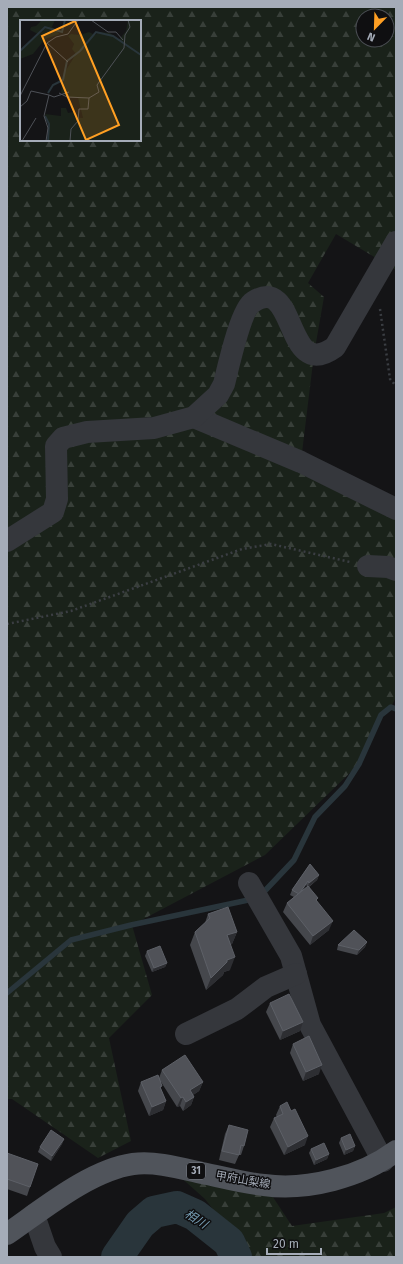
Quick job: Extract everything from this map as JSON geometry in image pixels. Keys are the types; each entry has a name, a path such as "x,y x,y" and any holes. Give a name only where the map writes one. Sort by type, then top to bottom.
{"main road":[{"name":"甲府山梨線","path":"7,1234 95,1176 133,1164 168,1166 265,1185 307,1185 347,1176 390,1156"}],"lane":[{"path":"7,541 53,512 57,499 56,446 63,438 87,432 154,428 194,417 218,394 224,384 245,312 252,302 264,298 274,299 283,306 298,343 304,349 314,354 326,353 335,347 396,242"},
{"path":"194,417 301,462 396,510"},
{"path":"368,566 388,566 396,570"},
{"path":"255,892 291,956 310,1025 390,1156"},
{"path":"186,1034 237,1009 266,987 296,974"},
{"path":"34,1215 45,1248 51,1257"}],"path":[{"path":"372,282 379,298 390,379 396,386"},
{"path":"7,624 71,611 242,549 271,544 368,566"}],"green space":[{"path":"7,7 396,7 396,270 336,234 308,283 324,297 314,354 301,461 396,509 396,697 391,707 381,715 359,764 265,855 132,925 152,995 109,1038 131,1141 98,1158 12,1099 7,1099"},
{"path":"168,1166 265,1185 292,1226 384,1213 396,1207 396,1257 250,1257 205,1199"}],"building":[{"path":"310,864 319,875 309,883 308,881 299,894 292,890"},
{"path":"308,886 318,898 316,900 333,921 313,936 287,903"},
{"path":"228,907 237,932 227,935 235,957 227,960 227,962 211,978 195,932 210,918 208,914"},
{"path":"354,930 367,942 359,950 338,945"},
{"path":"160,946 167,963 154,968 147,951"},
{"path":"289,994 303,1022 283,1031 270,1003"},
{"path":"309,1036 322,1065 306,1072 293,1044"},
{"path":"185,1055 203,1082 190,1090 194,1097 186,1102 183,1097 181,1098 162,1070"},
{"path":"158,1075 162,1086 160,1087 166,1101 152,1107 141,1082"},
{"path":"287,1102 291,1111 295,1109 308,1136 288,1147 274,1118 283,1114 280,1106"},
{"path":"229,1125 248,1130 244,1146 241,1145 239,1155 222,1151"},
{"path":"51,1130 64,1139 52,1156 40,1147"},
{"path":"350,1134 355,1146 346,1150 341,1138"},
{"path":"324,1143 329,1154 316,1160 311,1149"},
{"path":"7,1153 38,1164 30,1187 7,1179"}],"waterway":[{"path":"261,895 294,860 315,817 345,786 359,764 381,715 391,707 396,709"},
{"path":"7,993 71,940 131,925 253,899"},
{"name":"相川","path":"117,1257 140,1224 154,1212 177,1207 195,1215 229,1242 236,1257"}]}
